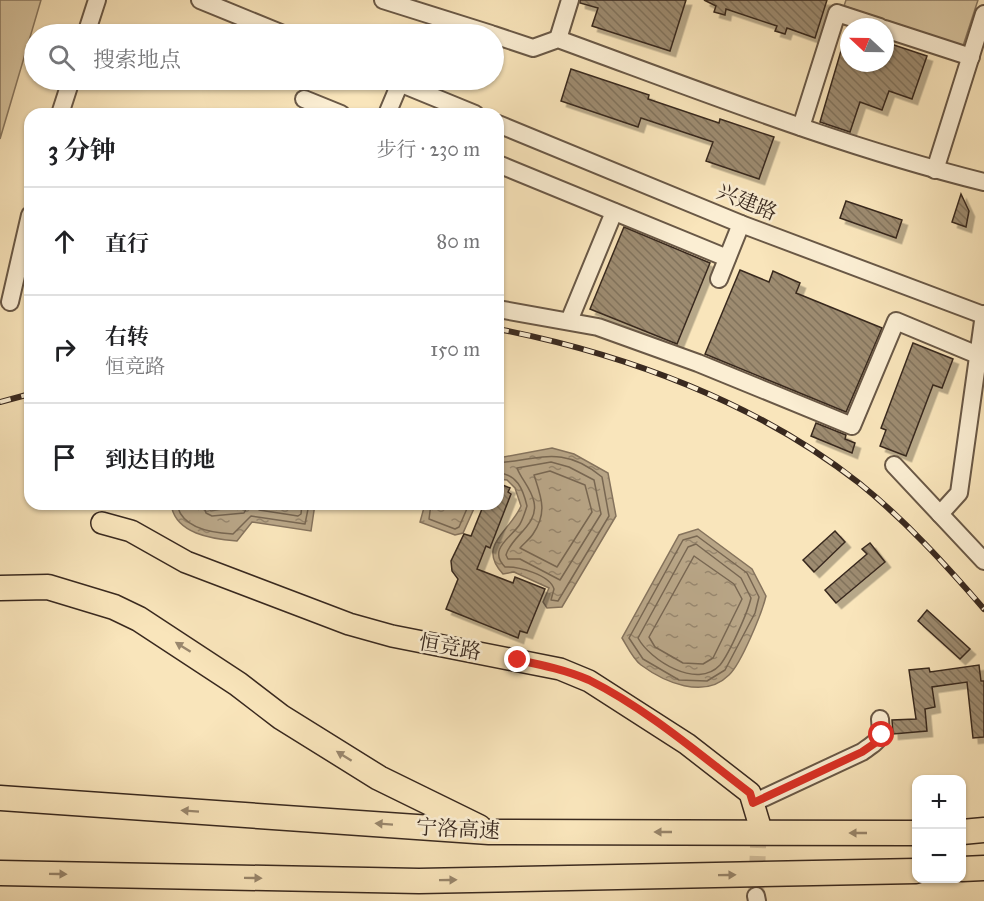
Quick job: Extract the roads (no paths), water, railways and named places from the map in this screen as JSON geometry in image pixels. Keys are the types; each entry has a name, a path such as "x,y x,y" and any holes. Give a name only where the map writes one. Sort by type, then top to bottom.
{"highway":[{"path":"0,588 48,587 114,607 131,615 195,654 281,717 379,778 489,832"},
{"name":"宁洛高速","path":"0,798 489,832 912,833"},
{"path":"966,832 984,831"},
{"path":"966,870 984,870"},
{"path":"0,873 418,881 912,871"}],"main road":[{"name":"恒竞路","path":"102,523 131,531 186,562 349,624 392,636 560,669 589,681 687,744 750,793 756,813"}],"street":[{"path":"89,24 97,0"},
{"path":"200,0 259,24"},
{"path":"383,0 458,24"},
{"path":"558,39 570,0"},
{"path":"801,127 837,13 852,18"},
{"path":"935,170 984,14"},
{"path":"894,31 971,57"},
{"path":"504,39 532,48 558,39 801,127 935,170 984,182"},
{"path":"62,108 68,90"},
{"path":"389,108 394,90"},
{"path":"418,90 461,108"},
{"path":"304,99 326,108"},
{"name":"兴建路","path":"504,126 741,224 984,314"},
{"path":"504,166 727,258"},
{"path":"569,321 614,212"},
{"path":"719,279 741,224"},
{"path":"10,302 24,241"},
{"path":"504,310 598,327 698,363 852,426 896,321 980,356"},
{"path":"940,514 959,493 980,356 984,314"},
{"path":"894,465 984,561"},
{"path":"756,813 878,741 882,735 880,718"}],"water":[{"path":"552,448 574,454 608,473 616,516 562,607 547,608 543,602 549,588 514,572 503,574 496,564 493,555 494,547 521,506 515,488 504,480 504,457"},
{"path":"173,510 314,510 311,531 252,522 237,541 217,539 196,533 179,522"},
{"path":"423,510 473,510 463,533 455,535 420,522"},
{"path":"698,529 752,569 766,596 750,638 734,669 719,682 696,687 672,682 650,671 635,659 622,638 679,535"}],"tunnel":[{"path":"756,896 759,823"}],"railway":[{"path":"504,330 546,339 641,367 733,405 777,428 819,454 876,497 924,543 984,609"},
{"path":"0,402 24,396"}]}
